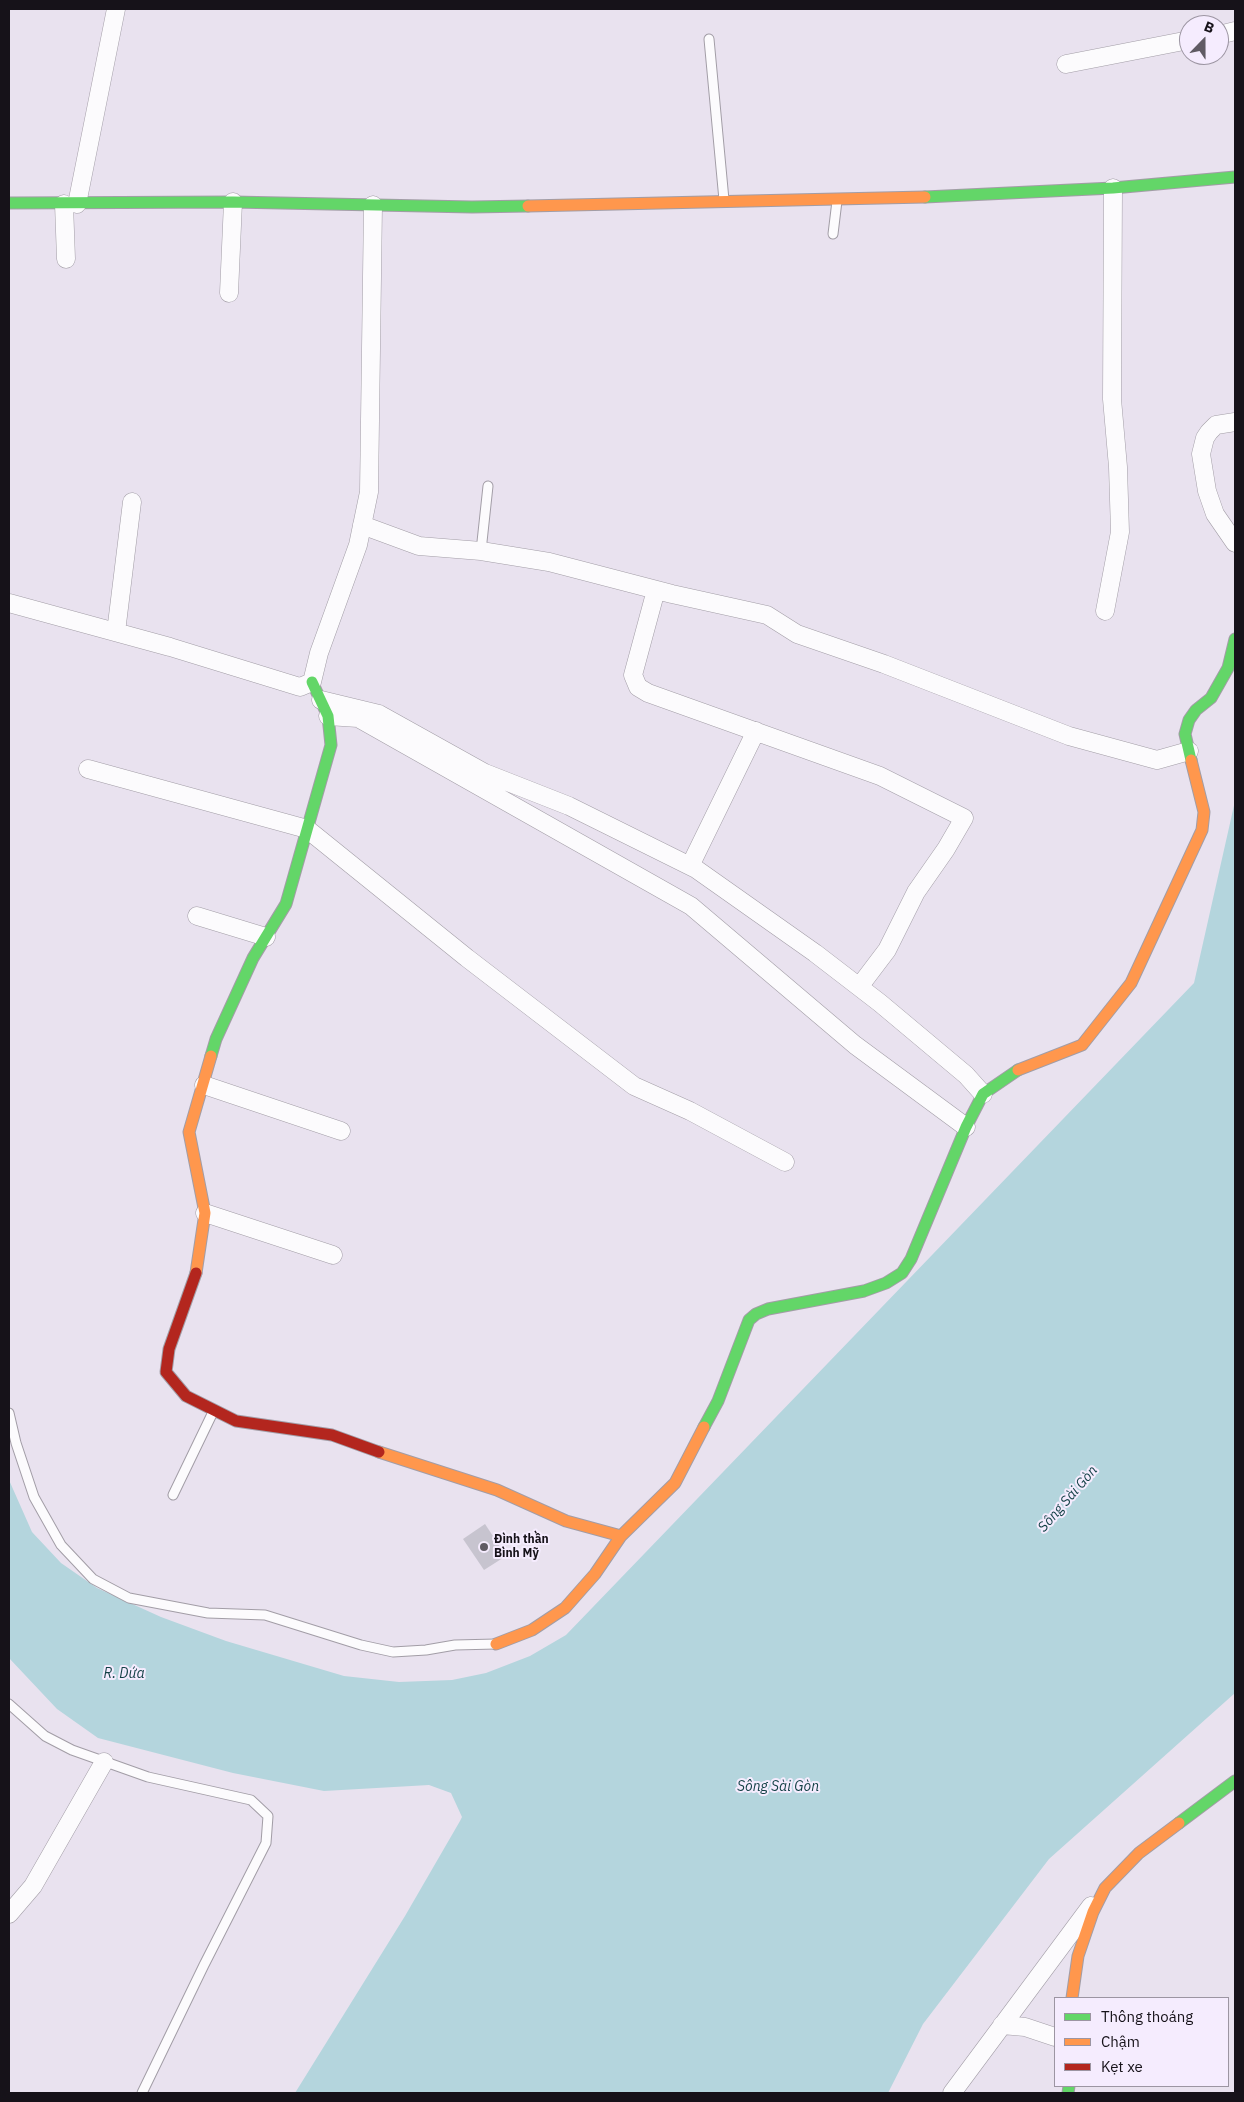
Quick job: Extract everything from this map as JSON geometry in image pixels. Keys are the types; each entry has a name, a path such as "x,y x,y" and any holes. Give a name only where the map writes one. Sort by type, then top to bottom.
{"street":[{"path":"66,259 71,204 116,9"},
{"path":"1066,64 1179,42"},
{"path":"9,203 233,202 472,207 837,200 1113,188 1235,177"},
{"path":"1105,611 1120,532 1118,467 1112,399 1113,188"},
{"path":"229,293 233,202"},
{"path":"372,205 369,492 358,545 319,653 312,682 325,708 331,745 286,904 253,958 216,1039 189,1132 205,1212 198,1266 169,1349 166,1372 186,1396 236,1421 332,1435 497,1490 566,1521 621,1536"},
{"path":"1235,422 1216,425 1205,438 1201,454 1207,491 1214,514 1235,543"},
{"path":"116,632 132,502"},
{"path":"362,525 419,546 481,551 549,562 656,590 767,615 797,634 884,664 1069,736 1157,760 1189,751"},
{"path":"656,590 633,675 638,687 648,693 880,776 964,818 946,849 916,892 887,950 859,987"},
{"path":"9,603 116,632 300,687 312,682"},
{"path":"496,1644 532,1630 565,1608 595,1574 621,1536 675,1483 718,1401 749,1320 756,1314 768,1309 864,1291 886,1283 902,1273 911,1259 966,1127 983,1094 1022,1066 1082,1045 1131,983 1202,830 1204,812 1185,734 1189,720 1196,710 1211,698 1228,668 1235,639"},
{"path":"325,708 379,714 485,773 569,806 690,866 859,987 966,1075 983,1094"},
{"path":"325,708 358,718 691,906 855,1045 966,1127"},
{"path":"690,866 756,731"},
{"path":"88,769 307,829 467,958 634,1086 690,1111 785,1162"},
{"path":"197,916 266,937"},
{"path":"204,1085 341,1131"},
{"path":"205,1212 333,1254"},
{"path":"9,1914 33,1886 104,1762"},
{"path":"952,2093 1119,1871 1146,1847 1235,1781"},
{"path":"1072,1997 1078,1956 1093,1912 1105,1888"},
{"path":"1002,2025 1025,2027 1054,2037"}],"lane":[{"path":"709,39 724,202"},
{"path":"832,234 837,200"},
{"path":"481,551 488,486"},
{"path":"174,1495 214,1410"},
{"path":"9,1413 16,1443 34,1497 60,1545 93,1579 129,1598 208,1613 265,1615 361,1645 393,1652 426,1650 456,1645 496,1644"},
{"path":"9,1704 46,1736 72,1750 148,1777 251,1800 268,1816 266,1843 142,2093"}],"water":[{"name":"Sông Sài Gòn","path":"1235,801 1235,1693 1049,1859 923,2024 888,2093 295,2093 405,1916 460,1821 462,1817 451,1793 429,1785 324,1791 233,1773 98,1738 57,1709 9,1658 9,1480 32,1532 61,1563 97,1588 161,1617 226,1641 344,1676 399,1682 452,1680 486,1673 530,1656 566,1635 1194,983"}],"building":[{"name":"Đình thần Bình Mỹ","path":"485,1524 506,1556 484,1570 463,1539"}],"traffic: fast":[{"path":"925,197 1113,188 1235,177"},
{"path":"9,203 233,202 472,207 528,206"},
{"path":"1191,760 1185,734 1189,720 1196,710 1211,698 1228,668 1235,639"},
{"path":"211,1056 216,1039 253,958 286,904 331,745 328,716 312,682"},
{"path":"704,1427 718,1401 749,1320 756,1314 768,1309 864,1291 886,1283 902,1273 911,1259 966,1127 983,1094 1018,1070"},
{"path":"1179,1823 1235,1781"},
{"path":"1068,2093 1069,2087"}],"traffic: slow":[{"path":"528,206 925,197"},
{"path":"1018,1070 1082,1045 1131,983 1202,830 1204,812 1191,760"},
{"path":"196,1273 205,1213 189,1132 211,1056"},
{"path":"496,1644 532,1630 565,1608 595,1574 621,1536 675,1483 704,1427"},
{"path":"379,1452 497,1490 566,1521 621,1536"},
{"path":"1072,1997 1078,1956 1093,1912 1105,1888 1139,1853 1179,1823"}],"traffic: jam":[{"path":"196,1273 169,1349 166,1372 186,1396 236,1421 332,1435 379,1452"}],"place":[{"name":"Đình thần Bình Mỹ","path":"484,1547"}],"water label":[{"name":"R. Dứa","path":"124,1674"}]}
